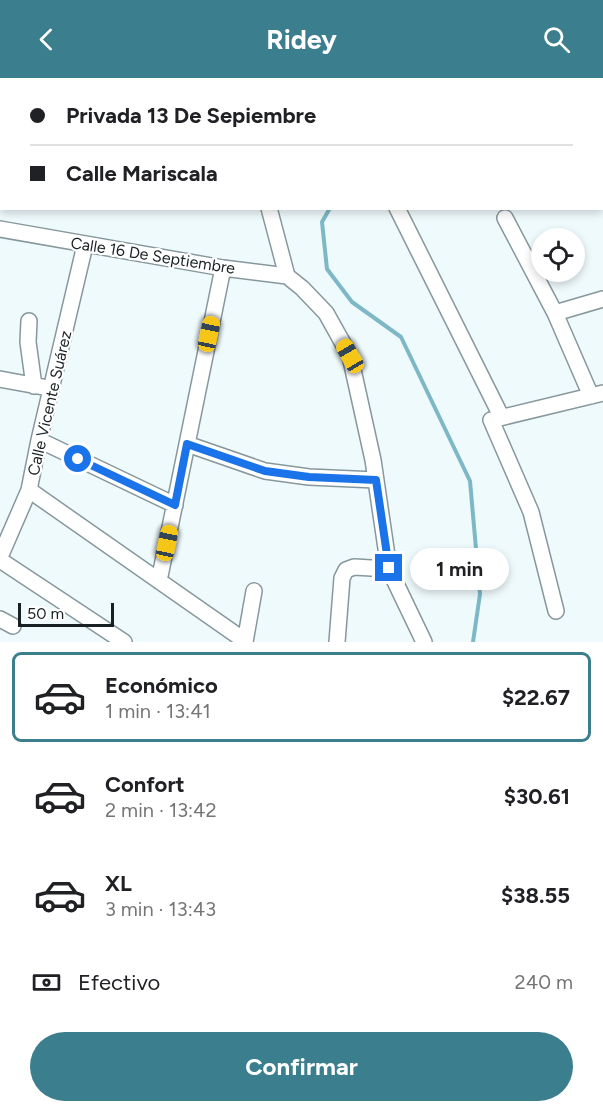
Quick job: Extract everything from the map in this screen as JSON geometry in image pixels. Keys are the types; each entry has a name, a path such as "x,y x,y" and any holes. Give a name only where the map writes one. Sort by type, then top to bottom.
{"street":[{"path":"270,210 287,276 326,313 350,356 376,480 389,568 424,642"},
{"path":"398,210 496,418 531,512 556,610"},
{"path":"496,418 597,395 505,218"},
{"name":"Calle 16 De Septiembre","path":"0,228 85,245 223,268 287,276"},
{"name":"Calle Vicente Suárez","path":"0,558 29,490 85,245"},
{"path":"159,581 223,268"},
{"path":"555,313 603,299"},
{"path":"29,321 28,342 34,386"},
{"path":"0,379 52,389"},
{"path":"39,440 175,505"},
{"path":"187,444 265,471 309,477 376,480"},
{"path":"29,490 245,642 254,591"},
{"path":"0,558 124,642"},
{"path":"337,642 342,578 346,570 354,567 389,568"}],"waterway":[{"path":"329,210 322,222 327,269 352,302 401,337 470,481 480,594 473,642"}],"route":[{"path":"78,459 175,505 187,444 265,471 309,477 376,480 389,568"}]}
